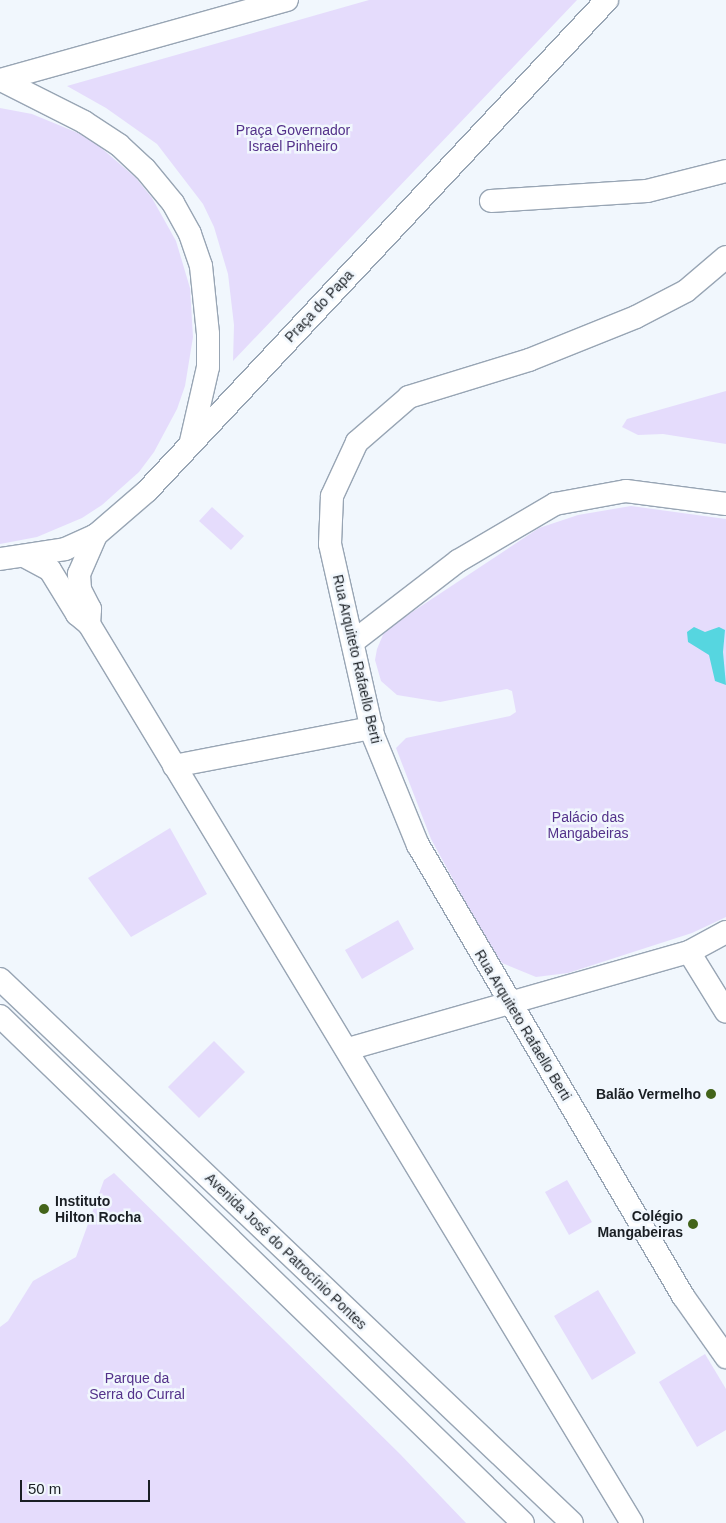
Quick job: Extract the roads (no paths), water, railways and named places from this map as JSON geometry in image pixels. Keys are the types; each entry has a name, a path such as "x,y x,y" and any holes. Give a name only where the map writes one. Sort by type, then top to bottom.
{"street":[{"path":"0,80 287,0"},
{"name":"Praça do Papa","path":"0,559 26,557 65,549 96,535 146,491 607,0"},
{"path":"0,80 84,122 119,145 145,169 173,203 190,234 201,266 208,334 208,368 190,445"},
{"path":"491,201 648,191 722,171"},
{"name":"Rua Arquiteto Rafaello Berti","path":"726,258 686,291 636,317 529,360 409,397 357,442 332,496 330,544 354,641 372,728 418,845 683,1296 726,1357"},
{"path":"354,641 458,561 555,504 626,491 726,504"},
{"path":"90,624 90,609 80,590 79,574 96,535"},
{"path":"26,557 50,570 77,614 90,624 174,766 348,1049 632,1523"},
{"path":"174,766 372,728"},
{"path":"348,1049 510,1001 689,952 726,932"},
{"path":"689,952 726,1012"},
{"name":"Avenida José do Patrocínio Pontes","path":"0,979 572,1523"},
{"path":"0,1016 523,1523"}],"water":[{"path":"694,627 705,632 719,627 725,630 723,652 726,685 715,681 709,655 688,642 687,632"}],"place":[{"name":"Balão Vermelho","path":"711,1094"},
{"name":"Instituto Hilton Rocha","path":"44,1209"},
{"name":"Colégio Mangabeiras","path":"693,1224"}],"park label":[{"name":"Praça Governador Israel Pinheiro","path":"293,138"},
{"name":"Palácio das Mangabeiras","path":"588,826"},
{"name":"Parque da Serra do Curral","path":"137,1386"}]}
